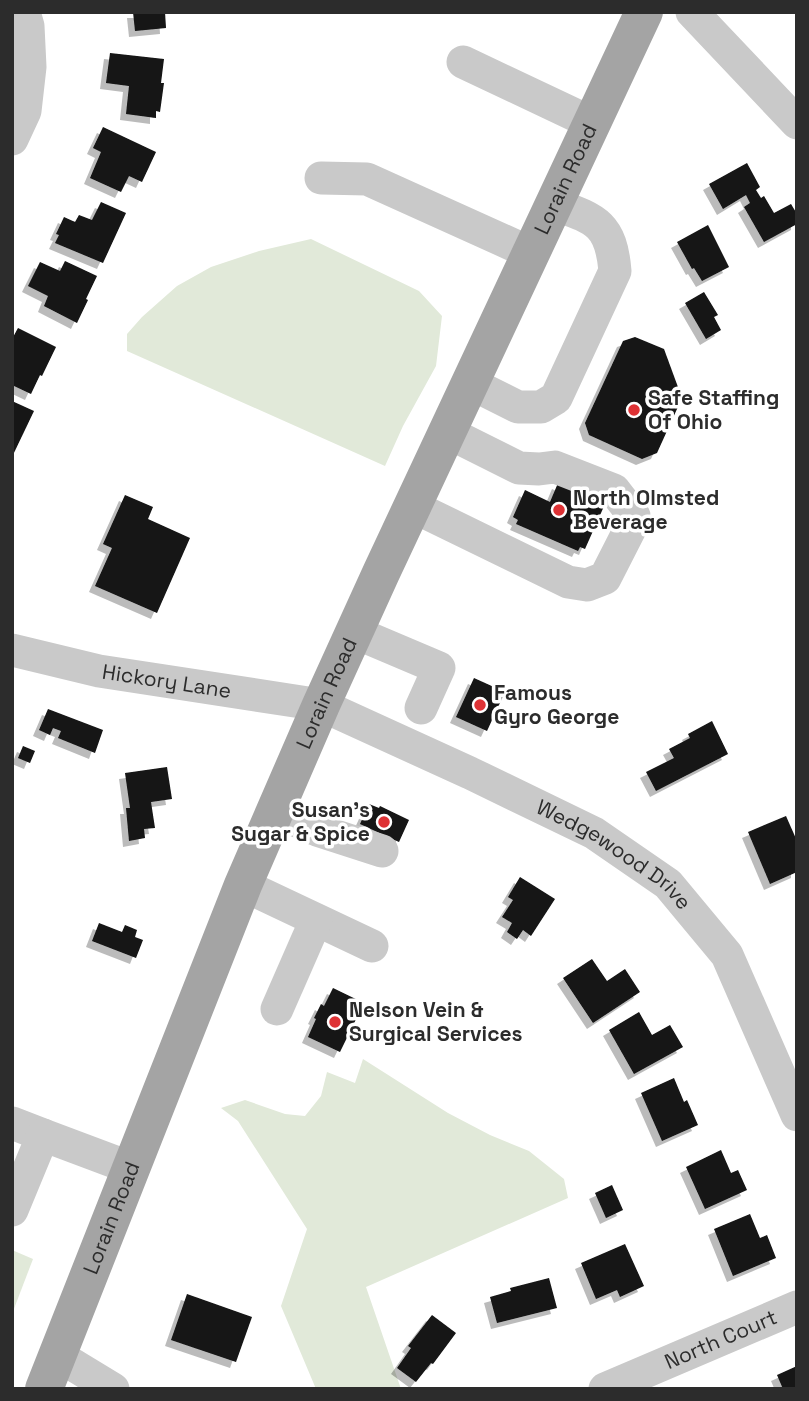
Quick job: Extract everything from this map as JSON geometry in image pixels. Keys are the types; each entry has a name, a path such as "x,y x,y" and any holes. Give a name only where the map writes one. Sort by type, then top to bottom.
{"main road":[{"name":"Lorain Road","path":"51,1372 243,885 321,705 644,12"}],"street":[{"path":"692,12 797,122"},
{"path":"12,139 25,111 30,67 26,19"},
{"path":"463,62 592,123"},
{"path":"321,178 366,179 531,253"},
{"path":"470,383 518,407 541,407 556,398 615,271 614,255 599,223 554,204"},
{"path":"412,506 568,582 587,585 605,578 631,527 635,516 614,490 555,467 519,468 447,432"},
{"path":"354,632 439,668 421,708"},
{"name":"Hickory Lane","path":"12,650 99,671 321,705"},
{"name":"Wedgewood Drive","path":"321,705 594,833 668,884 727,954 797,1115"},
{"path":"275,811 317,830 382,851"},
{"path":"243,885 372,946"},
{"path":"277,1009 316,919"},
{"path":"12,1123 131,1168"},
{"path":"12,1210 43,1135"},
{"name":"North Court","path":"605,1389 797,1307"},
{"path":"51,1372 113,1389"}],"green space":[{"path":"311,239 419,291 442,316 436,366 403,426 385,466 127,351 127,334 177,286 211,267 259,251"},
{"path":"363,1059 448,1113 529,1151 564,1179 568,1198 366,1287 401,1389 316,1389 281,1306 307,1229 238,1121 221,1108 245,1100 285,1114 305,1116 321,1096 327,1072 355,1083"},
{"path":"12,1250 33,1259 12,1314"}],"building":[{"path":"133,12 165,12 166,28 135,31"},
{"path":"110,53 164,59 161,83 164,83 160,112 156,111 156,118 126,114 129,86 106,83"},
{"path":"103,127 156,152 142,182 129,176 121,192 90,178 101,152 93,148"},
{"path":"747,163 760,187 756,190 761,198 764,196 774,213 791,204 797,214 797,224 764,242 744,207 750,203 746,195 723,209 709,184"},
{"path":"101,202 126,213 103,263 55,243 64,217 75,222 79,215 92,220"},
{"path":"708,225 729,267 702,281 677,242"},
{"path":"65,261 97,276 77,323 44,306 48,296 28,286 40,262 60,271"},
{"path":"704,292 718,315 714,317 721,330 706,339 685,303"},
{"path":"18,328 56,347 31,394 12,385 12,339"},
{"name":"Safe Staffing Of Ohio","path":"635,337 664,349 682,398 657,453 642,459 589,435 585,423 623,341"},
{"path":"12,401 34,411 12,457"},
{"name":"North Olmsted Beverage","path":"558,483 605,504 585,549 580,547 578,551 516,524 518,520 513,517 525,490 550,502"},
{"path":"125,495 153,507 148,519 190,538 157,613 95,586 112,548 103,544"},
{"name":"Famous Gyro George","path":"474,678 505,692 487,731 456,717"},
{"path":"48,709 103,730 95,753 58,738 61,731 53,728 50,735 39,730"},
{"path":"712,721 728,754 656,791 646,772 674,758 669,749 690,738 688,734"},
{"path":"23,746 35,751 30,763 18,758"},
{"path":"167,767 172,799 151,802 155,828 144,829 145,838 129,841 126,808 130,808 125,773"},
{"name":"Susan's Sugar & Spice","path":"369,804 379,808 380,806 409,820 399,842 360,824"},
{"path":"786,816 797,841 797,872 770,884 748,832"},
{"path":"520,877 555,899 531,936 523,930 517,939 507,932 512,923 502,917 513,900 508,897"},
{"path":"99,923 122,932 125,925 137,930 135,937 143,940 136,958 92,941"},
{"path":"592,959 607,981 625,969 640,992 593,1023 563,978"},
{"name":"Nelson Vein & Surgical Services","path":"333,988 364,1003 340,1052 308,1037 321,1004 324,1006"},
{"path":"639,1012 652,1035 670,1025 683,1047 634,1074 609,1030"},
{"path":"674,1078 698,1125 662,1141 641,1093"},
{"path":"721,1150 731,1173 738,1170 747,1190 705,1209 686,1167"},
{"path":"612,1185 623,1210 606,1218 595,1193"},
{"path":"750,1214 760,1238 767,1235 776,1258 733,1276 714,1229"},
{"path":"625,1244 644,1286 620,1297 617,1290 596,1299 581,1263"},
{"path":"549,1278 557,1308 497,1323 490,1297 511,1291 510,1288"},
{"path":"187,1294 252,1317 236,1362 171,1340"},
{"path":"432,1315 456,1333 416,1382 397,1368 411,1348 408,1346"},
{"path":"797,1366 797,1389 783,1389 777,1375"}],"place":[{"name":"Safe Staffing Of Ohio","path":"634,410"},
{"name":"North Olmsted Beverage","path":"559,510"},
{"name":"Famous Gyro George","path":"480,705"},
{"name":"Susan's Sugar & Spice","path":"384,822"},
{"name":"Nelson Vein & Surgical Services","path":"335,1022"}]}
